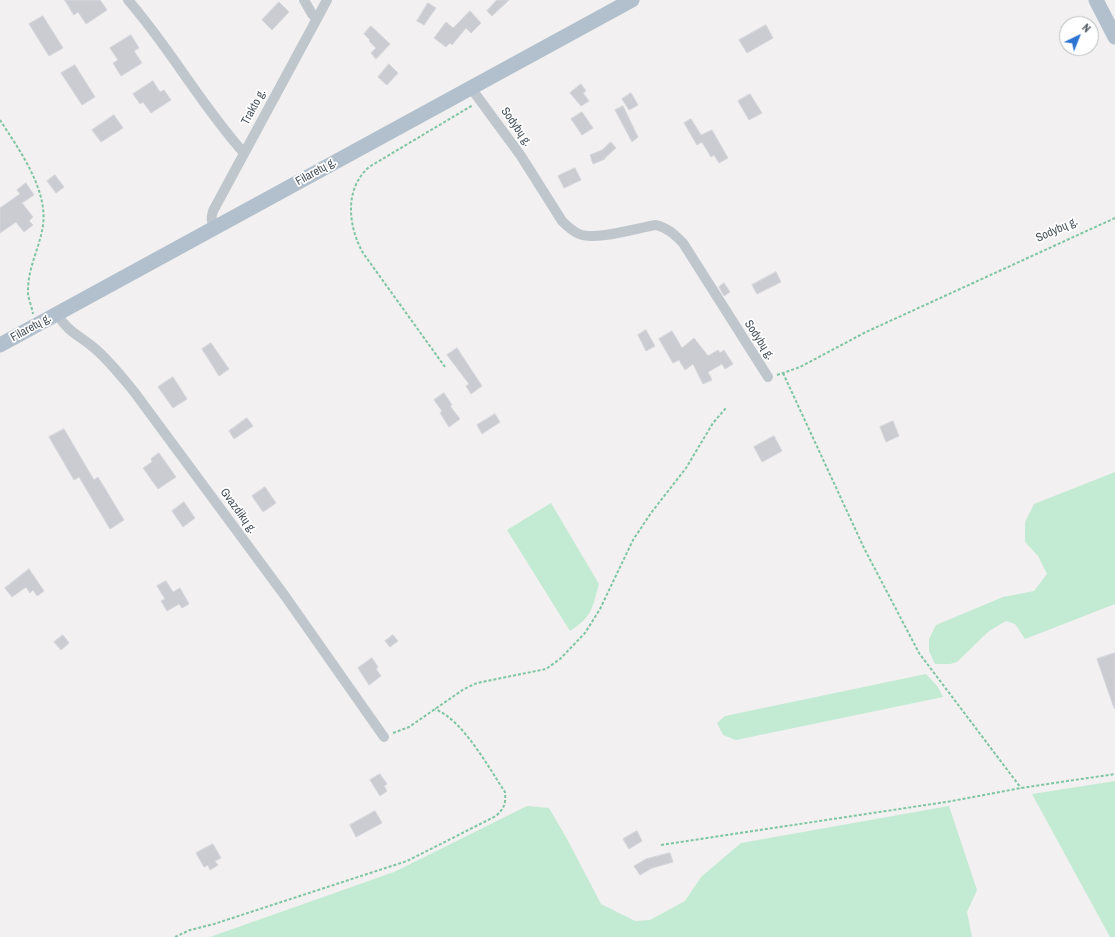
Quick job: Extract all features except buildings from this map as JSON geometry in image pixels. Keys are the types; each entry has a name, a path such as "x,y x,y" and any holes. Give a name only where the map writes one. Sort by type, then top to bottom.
{"main road":[{"name":"Filaretų g.","path":"0,345 632,0"},
{"path":"1096,0 1115,38"}],"street":[{"path":"128,0 144,19 225,132 244,153"},
{"path":"304,0 316,18"},
{"name":"Trakto g.","path":"215,228 211,217 213,211 327,0"},
{"name":"Sodybų g.","path":"471,88 521,156 562,220 571,230 592,237 656,225 664,227 672,232 683,243 768,377"},
{"name":"Gvazdikų g.","path":"56,314 68,329 93,347 113,366 135,393 284,596 384,737"}],"path":[{"path":"445,367 363,253 356,240 353,230 351,203 354,188 358,179 369,167 481,100"},
{"path":"0,120 28,165 44,211 43,226 29,279 28,294 36,325"},
{"name":"Sodybų g.","path":"768,377 800,367 866,332 1115,218"},
{"path":"783,373 864,548 919,653 1021,788"},
{"path":"384,737 409,727 464,689 477,682 546,669 560,659 584,633 600,609 633,540 651,513 686,468 713,423 726,408"},
{"path":"175,937 190,930 214,924 407,861 496,816 503,809 506,801 505,792 465,733 451,718 435,710"},
{"path":"661,845 952,801 1021,788 1115,774"}],"green space":[{"path":"1115,472 1115,604 1025,639 1015,624 1006,621 989,631 957,662 950,664 935,664 929,651 929,639 936,625 1003,597 1034,591 1047,574 1038,556 1025,542 1025,522 1034,504"},
{"path":"551,503 599,584 593,605 587,616 578,626 570,631 507,530"},
{"path":"926,674 938,687 943,697 736,740 723,735 717,723 725,716"},
{"path":"1115,781 1115,937 1110,937 1032,794"},
{"path":"527,806 549,808 601,904 635,921 650,920 685,901 701,877 741,843 949,806 977,890 967,912 972,937 210,937 394,872"}]}
